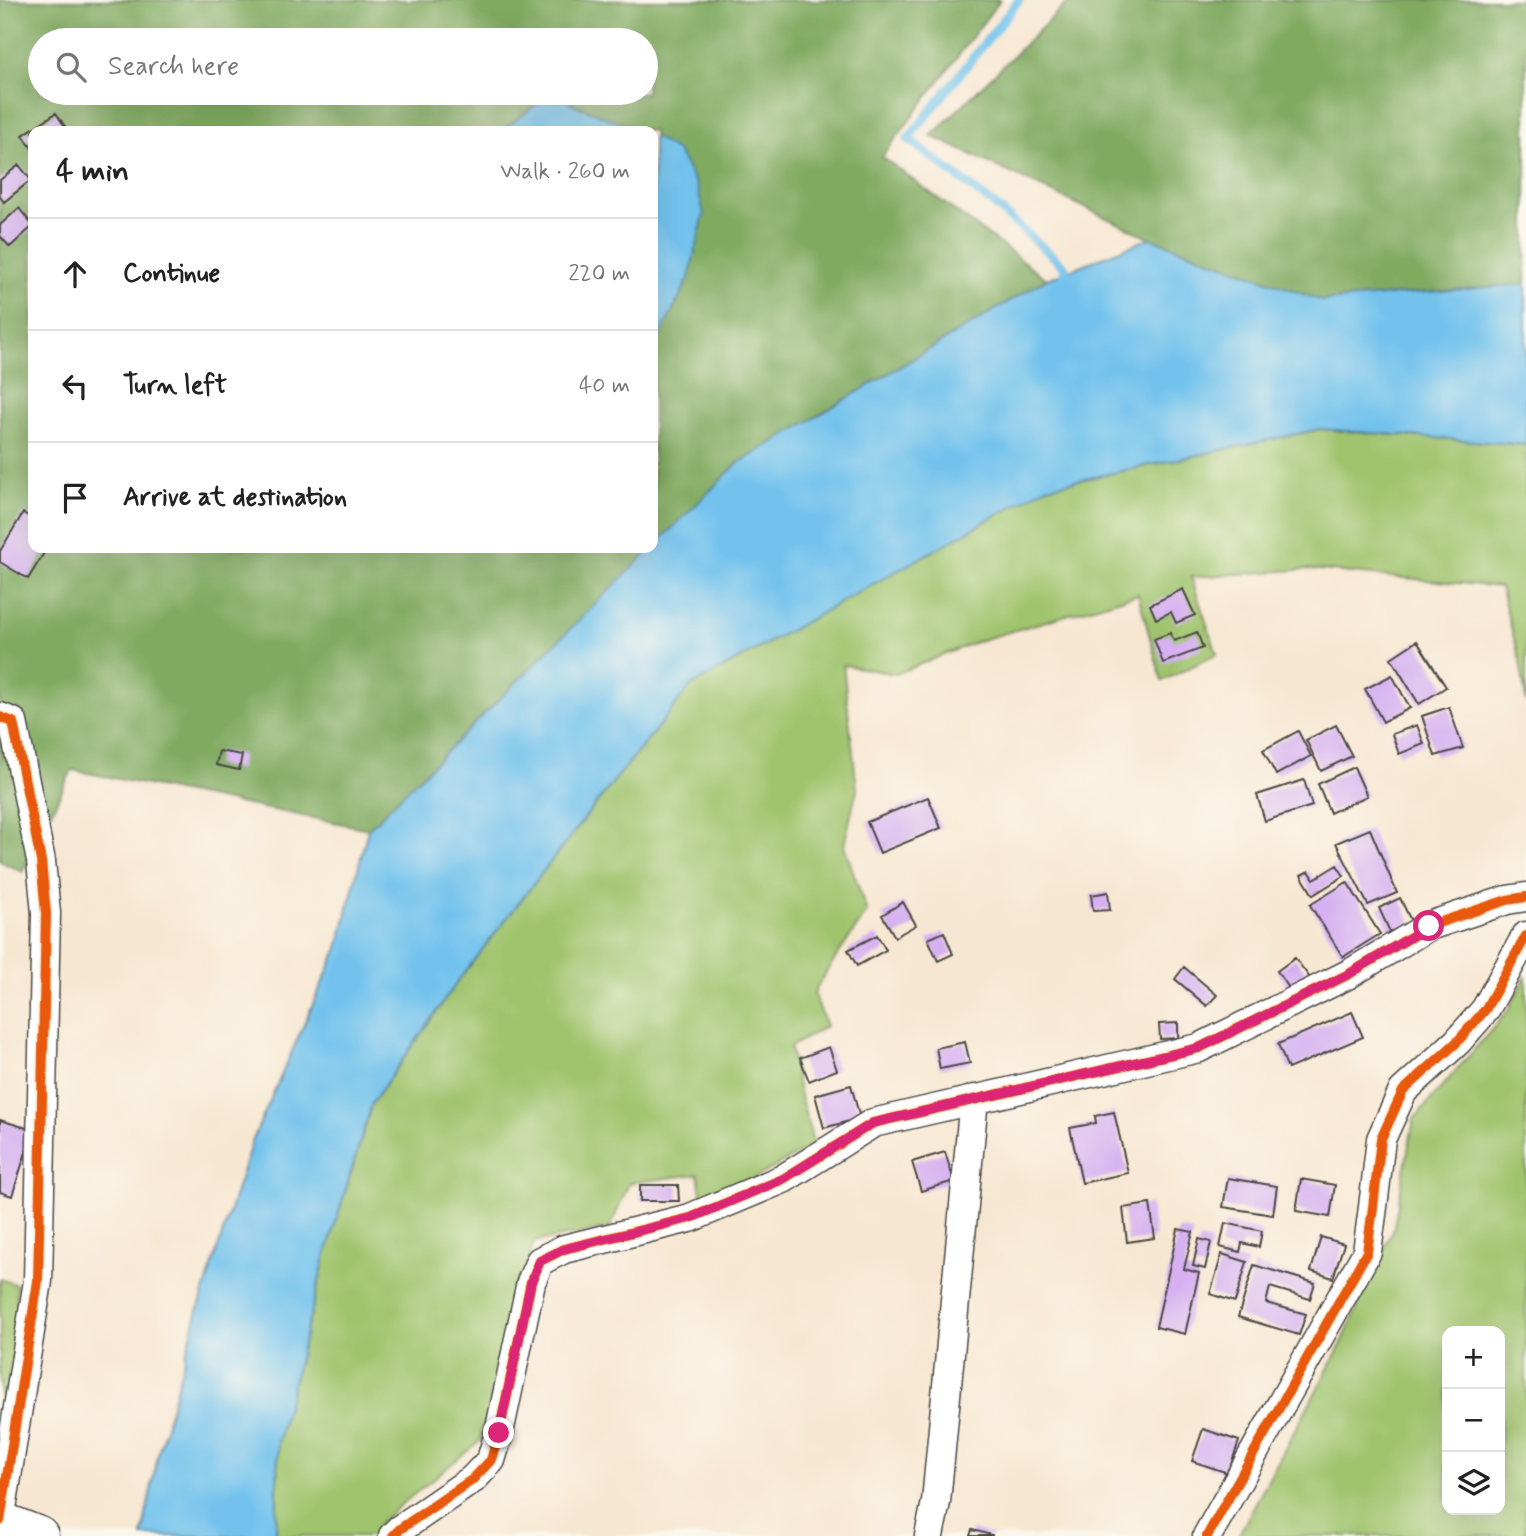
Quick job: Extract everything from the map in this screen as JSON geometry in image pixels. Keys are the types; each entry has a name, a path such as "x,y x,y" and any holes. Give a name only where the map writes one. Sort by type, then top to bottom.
{"highway":[{"path":"0,1521 39,1536"}],"street":[{"path":"0,716 13,722 41,861 46,913 38,1281 0,1521"},
{"path":"393,1536 473,1479 491,1460 531,1282 540,1261 564,1249 691,1218 783,1179 873,1123 1199,1048 1349,974 1429,926 1507,900 1526,897"},
{"path":"1207,1536 1367,1252 1381,1139 1403,1091 1457,1042 1485,1010 1526,936"},
{"path":"929,1536 936,1502 974,1099"}],"green space":[{"path":"0,0 1000,0 882,157 1047,279 737,464 658,543 658,126 628,126 574,105 658,105 658,28 28,28 28,105 536,105 509,126 28,126 28,553 648,553 368,829 72,770 22,872 0,861"},
{"path":"1070,0 1526,0 1526,284 1322,301 1150,238 931,136"},
{"path":"1320,429 1526,445 1526,702 1520,660 1500,587 1309,569 1191,577 1217,654 1162,681 1138,594 978,641 896,674 843,665 857,789 844,845 867,912 814,993 826,1026 790,1047 814,1145 703,1207 698,1174 629,1183 610,1228 534,1242 480,1441 381,1521 372,1536 276,1536 278,1441 325,1258 372,1103 461,977 691,686 1047,487"},
{"path":"1526,976 1526,1535 1238,1536 1341,1345 1394,1226 1414,1119 1508,1011"},
{"path":"0,1279 17,1285 12,1359 0,1431"}],"water":[{"path":"535,105 575,105 628,126 508,126"},
{"path":"658,139 678,152 697,186 704,214 689,278 658,338"},
{"path":"1150,238 1322,301 1526,284 1526,445 1320,429 1047,487 691,686 461,977 372,1103 325,1258 278,1441 276,1536 142,1536 158,1454 196,1317 252,1141 338,948 368,829 647,553 658,553 658,542 737,464 1047,279"}],"building":[{"path":"56,113 65,126 36,126"},
{"path":"19,165 28,176 28,182 4,202 0,197 0,180"},
{"path":"19,208 28,220 28,231 10,247 0,236 0,225"},
{"path":"23,513 28,516 28,553 44,553 28,579 0,562 0,551"},
{"path":"1183,589 1195,615 1176,623 1171,612 1156,619 1150,605"},
{"path":"1197,632 1203,648 1163,663 1154,639 1170,633 1174,641"},
{"path":"1417,641 1446,687 1419,704 1391,658"},
{"path":"1392,675 1410,708 1383,722 1365,689"},
{"path":"1449,707 1463,748 1435,756 1422,716"},
{"path":"1336,725 1352,756 1321,771 1306,740"},
{"path":"1417,725 1424,744 1399,754 1392,734"},
{"path":"1298,731 1311,756 1276,775 1263,750"},
{"path":"219,751 242,755 239,770 216,765"},
{"path":"1354,767 1367,796 1330,813 1318,784"},
{"path":"1304,780 1312,806 1265,821 1257,795"},
{"path":"928,797 941,828 880,853 867,822"},
{"path":"1370,829 1397,893 1368,905 1336,843"},
{"path":"1337,865 1344,876 1313,895 1301,875 1309,871 1314,879"},
{"path":"1347,882 1380,934 1343,957 1310,905"},
{"path":"1108,892 1110,910 1093,911 1091,895"},
{"path":"1400,898 1412,923 1390,932 1379,908"},
{"path":"903,902 916,925 895,937 882,915"},
{"path":"944,932 953,954 938,961 928,939"},
{"path":"877,935 886,950 857,966 848,950"},
{"path":"1295,958 1310,978 1292,992 1277,971"},
{"path":"1184,967 1217,995 1207,1006 1175,979"},
{"path":"1352,1012 1363,1037 1288,1069 1278,1044"},
{"path":"1178,1023 1178,1038 1160,1039 1159,1024"},
{"path":"965,1042 970,1063 940,1069 936,1048"},
{"path":"829,1047 837,1070 809,1081 800,1058"},
{"path":"851,1085 860,1118 824,1128 815,1095"},
{"path":"1114,1112 1128,1173 1082,1183 1070,1128 1096,1123 1095,1116"},
{"path":"0,1120 33,1130 12,1196 0,1192"},
{"path":"945,1152 954,1181 921,1191 912,1162"},
{"path":"1228,1178 1277,1186 1273,1215 1223,1207"},
{"path":"1301,1179 1335,1185 1330,1217 1296,1211"},
{"path":"640,1185 678,1185 679,1201 640,1201"},
{"path":"1150,1204 1155,1238 1127,1242 1123,1208"},
{"path":"1225,1223 1262,1231 1259,1247 1242,1243 1240,1252 1220,1247"},
{"path":"1178,1229 1193,1232 1184,1269 1199,1273 1185,1334 1156,1327"},
{"path":"1321,1237 1344,1244 1333,1278 1311,1271"},
{"path":"1199,1239 1211,1242 1205,1269 1193,1266"},
{"path":"1222,1254 1247,1262 1235,1302 1210,1294"},
{"path":"1254,1265 1315,1283 1310,1299 1270,1287 1266,1303 1306,1314 1299,1335 1238,1317"},
{"path":"1203,1429 1239,1441 1228,1473 1192,1461"},
{"path":"972,1530 992,1535 992,1536 970,1536"}],"waterway":[{"path":"1019,0 908,139 997,207 1065,267 1064,284"}],"cycle path":[{"path":"0,717 13,722 41,861 46,913 38,1281 0,1521"},
{"path":"393,1536 473,1479 491,1460 531,1282 540,1261 564,1249 690,1218 783,1179 873,1123 1199,1048 1349,974 1429,926 1507,900 1526,897"},
{"path":"1207,1536 1367,1252 1381,1139 1403,1091 1457,1042 1485,1010 1526,936"}],"route":[{"path":"499,1433 531,1282 540,1261 564,1249 691,1218 783,1179 873,1123 1199,1048 1349,974 1429,926"}]}
